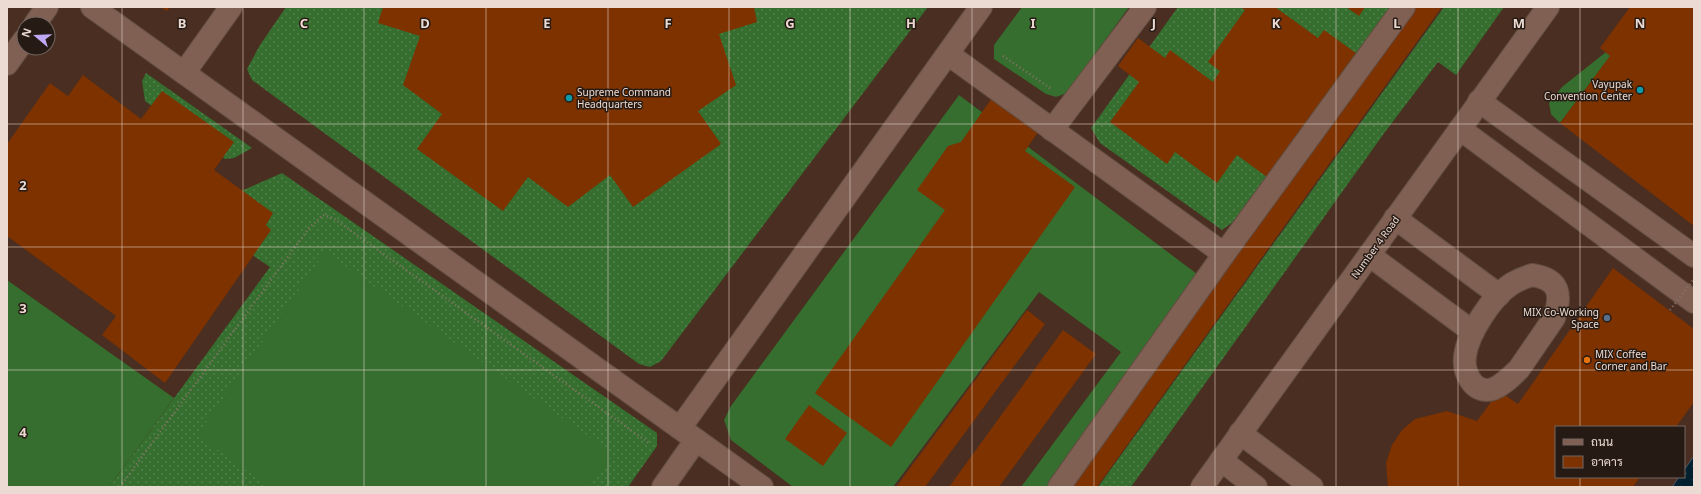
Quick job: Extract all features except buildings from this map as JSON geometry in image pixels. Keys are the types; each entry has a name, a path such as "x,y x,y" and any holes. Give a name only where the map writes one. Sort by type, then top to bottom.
{"street":[{"path":"41,16 47,7"},
{"path":"92,7 762,487"},
{"path":"184,73 231,7"},
{"path":"663,487 688,434 981,7"},
{"path":"1052,130 1145,7"},
{"path":"1060,487 1224,254 1404,7"},
{"name":"Number 4 Road","path":"1202,487 1548,7"},
{"path":"7,64 16,51"},
{"path":"948,54 1224,254"},
{"path":"1480,101 1694,256"},
{"path":"1460,129 1498,155 1694,302"},
{"path":"1395,218 1499,295"},
{"path":"1369,255 1473,332"},
{"path":"1532,275 1545,277 1553,283 1558,292 1558,303 1552,322 1519,369 1506,382 1492,389 1486,390 1477,387 1471,382 1466,373 1465,356 1473,332 1499,295 1519,279 1532,275"},
{"path":"1240,433 1312,487"},
{"path":"1221,460 1256,487"}],"path":[{"path":"1003,56 1050,88 1060,90"},
{"path":"120,487 309,228 323,215 333,218 649,443"},
{"path":"1670,310 1694,279"}],"green space":[{"path":"286,7 928,7 661,361 650,367 639,364 252,80 247,69 260,45"},
{"path":"1022,7 1129,7 1067,93 1056,97 1046,94 994,59 994,45"},
{"path":"1178,7 1391,7 1233,222 1222,230 1100,143 1091,128"},
{"path":"1444,7 1504,7 1456,75 1438,62 1385,132 1131,487 1098,487"},
{"path":"1647,7 1560,123 1551,114 1549,103 1562,87 1606,52"},
{"path":"146,73 252,148 234,158 225,159 145,101 142,81"},
{"path":"959,95 1197,274 1050,487 1021,487 1121,352 1039,292 893,487 793,487 731,440 724,420 731,406"},
{"path":"282,173 657,433 657,446 628,487 109,487 270,267 224,236 223,199"},
{"path":"325,252 613,454 589,487 270,487 197,435"},
{"path":"7,280 174,398 109,487 7,487"}],"water":[{"path":"1694,456 1694,487 1672,487 1678,478 1685,478 1685,469"}],"place":[{"name":"Vayupak Convention Center","path":"1640,90"},
{"name":"Supreme Command Headquarters","path":"569,98"},
{"name":"MIX Co-Working Space","path":"1607,318"},
{"name":"MIX Coffee Corner and Bar","path":"1587,360"}]}
